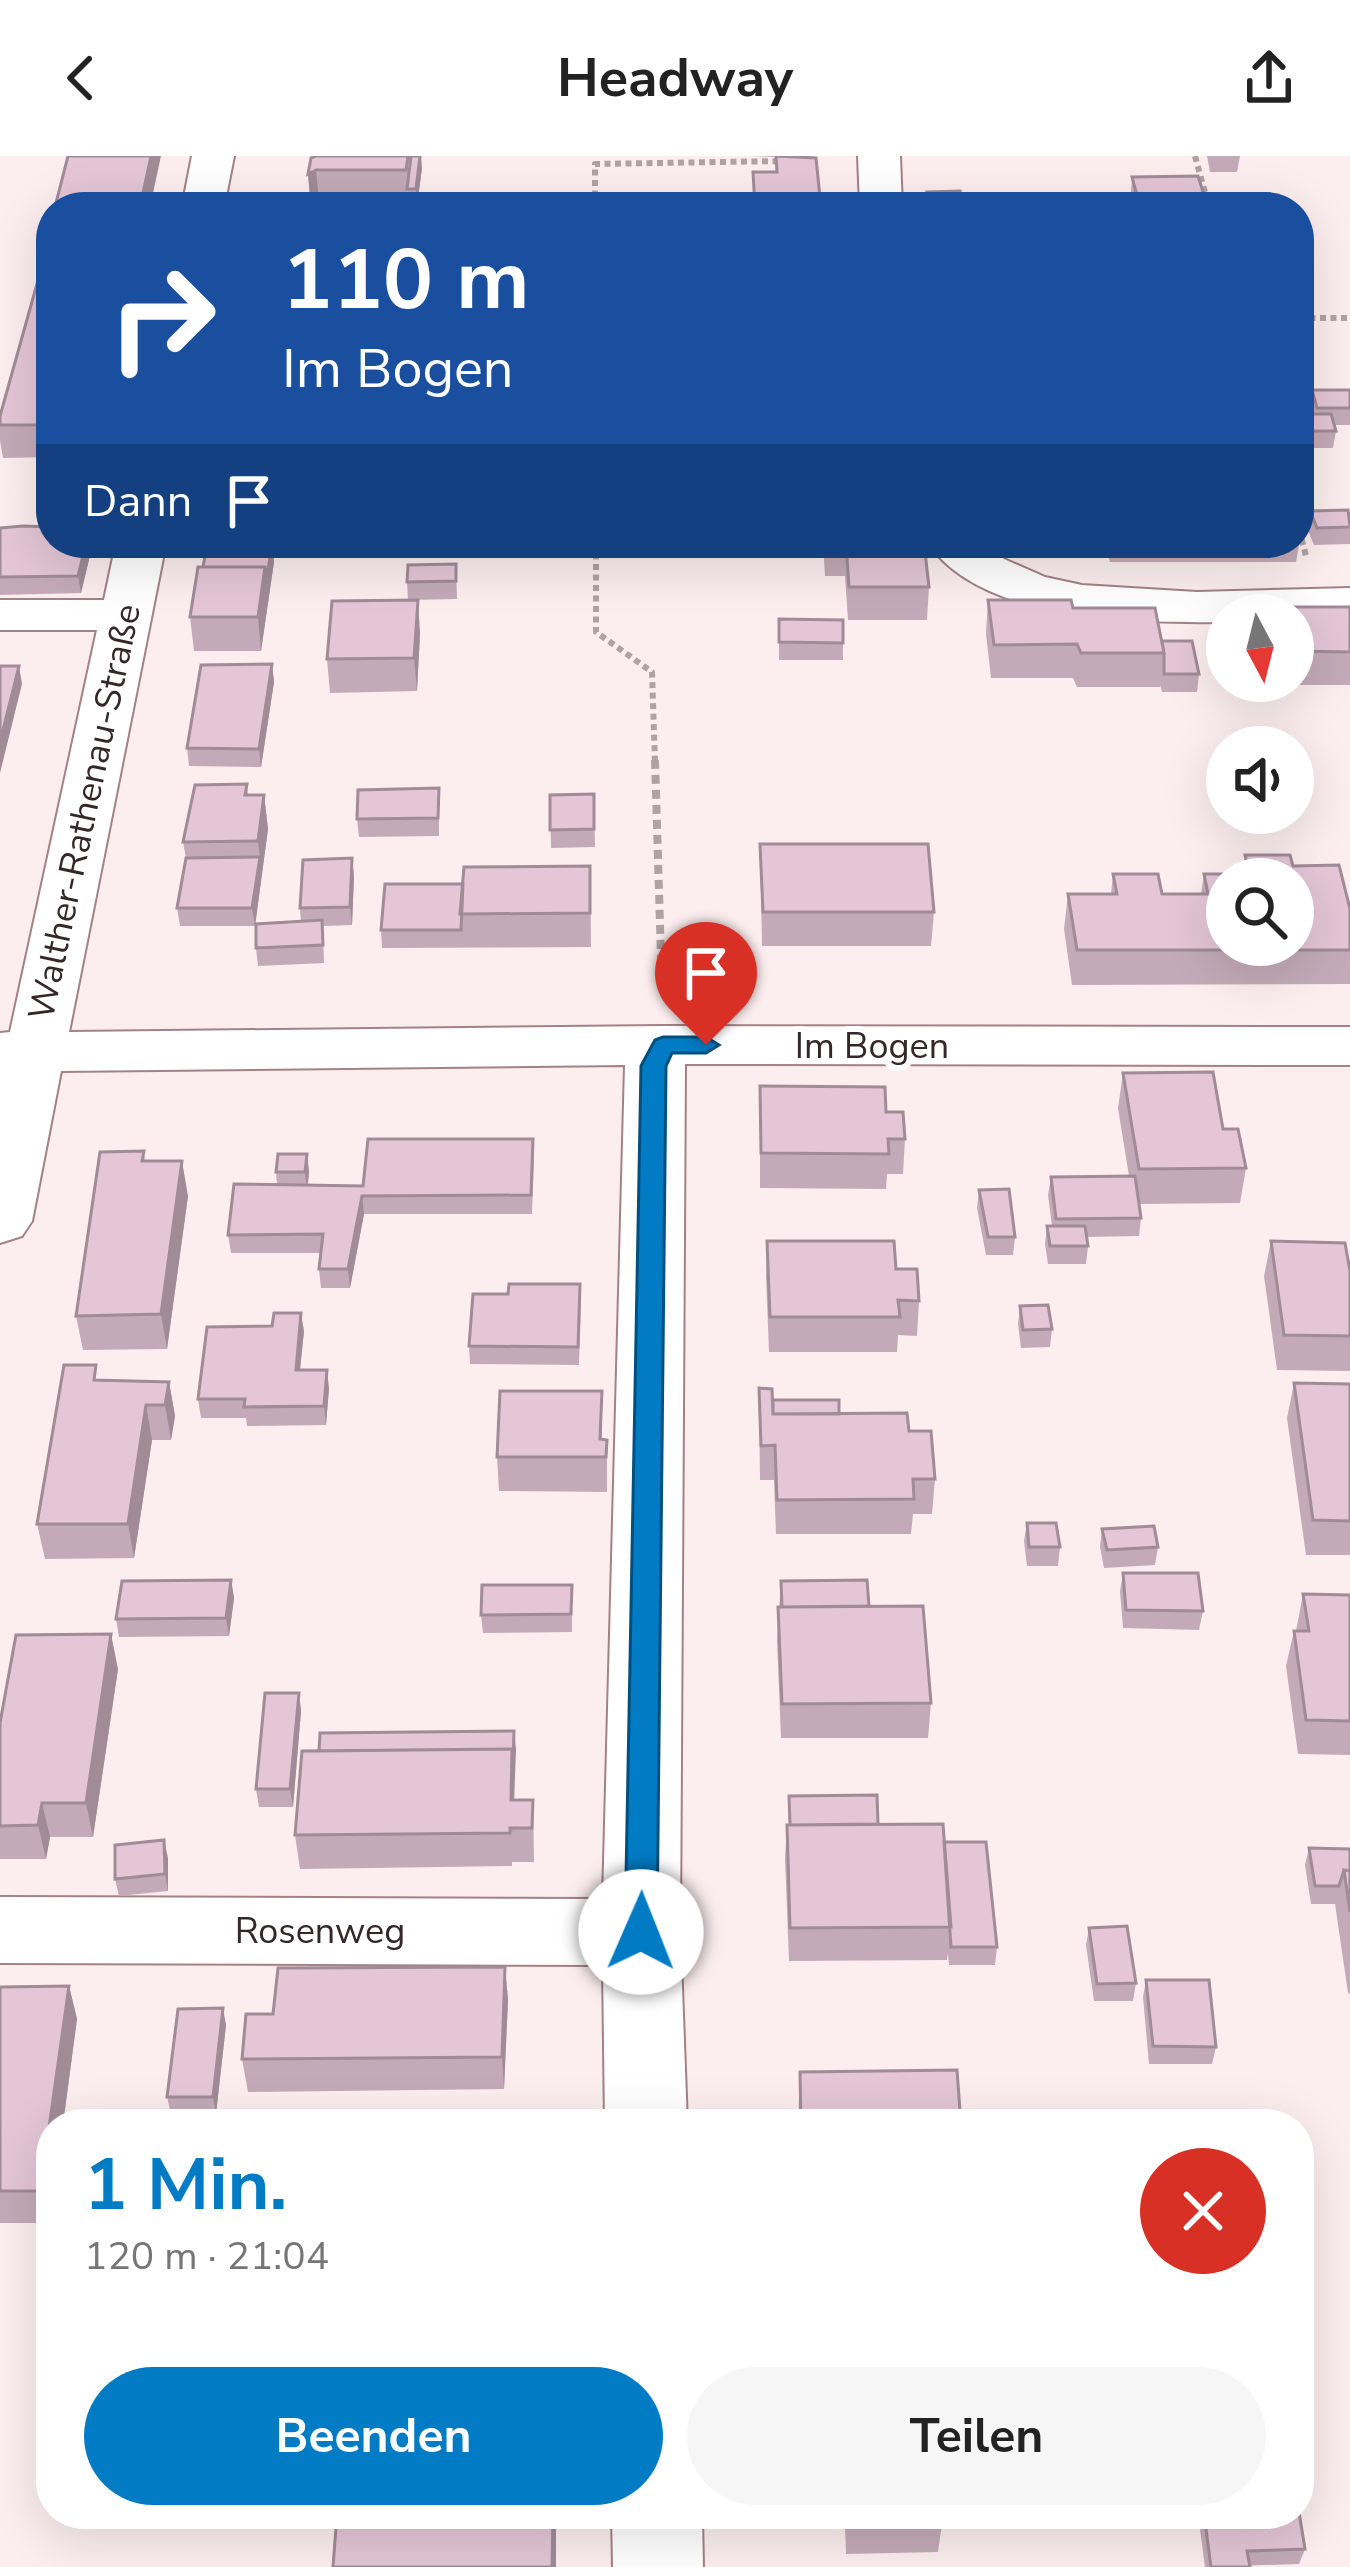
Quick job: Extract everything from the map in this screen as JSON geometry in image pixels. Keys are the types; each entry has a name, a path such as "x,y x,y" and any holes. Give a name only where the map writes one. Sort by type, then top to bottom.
{"street":[{"path":"206,192 212,156"},
{"path":"878,158 880,192"},
{"name":"Walther-Rathenau-Straße","path":"0,1221 17,1052 138,558"},
{"path":"970,558 988,573 1029,592 1118,604 1350,603"},
{"path":"0,615 128,615"},
{"path":"646,2109 641,1932 653,1089 654,1066 663,1045"},
{"name":"Im Bogen","path":"17,1052 663,1045 1350,1046"},
{"name":"Rosenweg","path":"0,1930 641,1932"},
{"path":"657,2529 658,2567"}],"path":[{"path":"1195,156 1206,192"},
{"path":"596,192 596,164 878,158"},
{"path":"1314,318 1350,318"},
{"path":"596,558 596,632 652,672 663,1045"}],"building":[{"path":"68,156 151,156 143,192 59,192"},
{"path":"408,156 406,170 316,170 308,174 311,158"},
{"path":"411,156 420,156 416,189 407,189"},
{"path":"776,156 816,158 819,192 754,192 753,172 777,172"},
{"path":"1198,176 1203,192 1136,192 1132,177"},
{"path":"36,287 36,425 0,425"},
{"path":"1314,390 1350,390 1350,408 1317,408"},
{"path":"1314,414 1331,414 1336,431 1314,431"},
{"path":"1348,510 1350,527 1317,528 1314,511"},
{"path":"36,526 36,558 82,558 78,576 0,577 0,528"},
{"path":"205,558 270,558 266,583 265,567 203,567"},
{"path":"847,558 926,558 929,587 849,587"},
{"path":"456,564 456,581 407,582 408,565"},
{"path":"198,567 265,567 258,617 190,617"},
{"path":"418,600 414,658 327,659 332,601"},
{"path":"988,600 1071,600 1073,608 1155,608 1164,653 1081,653 1077,644 994,645"},
{"path":"1314,607 1350,607 1350,652 1314,651"},
{"path":"779,619 843,620 843,643 779,642"},
{"path":"1162,641 1192,641 1199,674 1164,674"},
{"path":"272,664 259,749 187,748 201,665"},
{"path":"0,666 19,666 0,742"},
{"path":"247,784 245,795 264,795 258,841 183,842 195,785"},
{"path":"439,788 438,818 357,819 358,790"},
{"path":"594,794 594,829 550,830 550,795"},
{"path":"760,844 928,844 934,912 763,912"},
{"path":"1245,855 1290,855 1291,858"},
{"path":"260,857 252,908 177,908 186,858"},
{"path":"352,858 350,907 300,908 303,860"},
{"path":"1339,865 1350,909 1350,950 1314,950 1314,866"},
{"path":"590,866 590,913 460,914 464,867"},
{"path":"1113,874 1158,874 1162,894 1206,894 1206,950 1077,950 1068,894 1117,894"},
{"path":"385,884 463,884 461,930 381,930"},
{"path":"322,920 323,945 256,948 256,924"},
{"path":"1213,1072 1223,1129 1238,1129 1246,1168 1139,1169 1123,1073"},
{"path":"760,1086 885,1087 886,1112 903,1112 905,1139 888,1139 889,1154 761,1153"},
{"path":"368,1139 533,1139 531,1195 362,1196 348,1269 319,1269 323,1234 228,1235 234,1184 363,1186"},
{"path":"144,1151 142,1161 182,1161 161,1314 76,1316 100,1152"},
{"path":"278,1154 307,1154 305,1172 276,1172"},
{"path":"1135,1176 1141,1218 1056,1219 1051,1177"},
{"path":"1009,1189 1015,1237 988,1237 979,1190"},
{"path":"1047,1226 1085,1226 1088,1246 1050,1246"},
{"path":"767,1241 894,1241 896,1269 917,1269 919,1301 898,1300 900,1317 770,1317"},
{"path":"1271,1241 1345,1243 1350,1336 1284,1335"},
{"path":"509,1284 580,1284 578,1347 469,1346 473,1294 508,1294"},
{"path":"1048,1305 1052,1329 1023,1330 1020,1306"},
{"path":"274,1313 301,1313 296,1370 327,1370 324,1406 244,1407 245,1399 198,1399 207,1327 272,1326"},
{"path":"64,1365 96,1365 94,1380 169,1382 165,1405 146,1405 128,1524 37,1524"},
{"path":"1294,1383 1350,1384 1350,1521 1313,1520"},
{"path":"759,1388 772,1389 773,1414 907,1413 909,1431 931,1431 935,1479 913,1479 914,1499 777,1500 775,1445 761,1446"},
{"path":"500,1391 602,1391 600,1439 607,1440 606,1457 497,1457"},
{"path":"773,1400 839,1400 839,1414 773,1414"},
{"path":"1027,1523 1056,1523 1060,1547 1029,1547"},
{"path":"1154,1526 1158,1547 1107,1550 1102,1529"},
{"path":"1123,1573 1198,1573 1203,1611 1126,1610"},
{"path":"231,1580 226,1618 116,1619 122,1581"},
{"path":"867,1580 869,1606 782,1607 781,1581"},
{"path":"482,1585 572,1585 571,1614 481,1615"},
{"path":"1303,1594 1350,1595 1350,1721 1306,1720 1294,1631 1309,1631"},
{"path":"923,1606 931,1703 782,1704 778,1607"},
{"path":"111,1634 86,1803 42,1803 38,1825 0,1826 0,1723 16,1635"},
{"path":"265,1693 299,1693 290,1789 256,1789"},
{"path":"514,1731 513,1765 512,1749 319,1751 320,1733"},
{"path":"512,1749 511,1800 533,1800 532,1828 510,1828 510,1833 295,1835 302,1751"},
{"path":"877,1795 878,1824 790,1825 789,1796"},
{"path":"943,1824 951,1927 790,1928 787,1825"},
{"path":"164,1840 165,1874 115,1879 115,1845"},
{"path":"944,1842 986,1842 997,1947 951,1947"},
{"path":"1309,1848 1350,1849 1350,1871 1344,1870 1339,1886 1315,1886"},
{"path":"1344,1870 1350,1871 1350,1912"},
{"path":"1127,1926 1136,1983 1097,1984 1089,1928"},
{"path":"505,1967 502,2057 242,2059 246,2014 273,2014 278,1968"},
{"path":"1146,1980 1209,1980 1216,2047 1153,2046"},
{"path":"69,1986 52,2109 36,2109 36,2191 0,2191 0,1987"},
{"path":"223,2008 213,2097 167,2097 178,2009"},
{"path":"957,2070 960,2109 801,2109 800,2072"},
{"path":"336,2529 553,2529 552,2567 333,2567"},
{"path":"1206,2529 1302,2529 1305,2549 1247,2551 1250,2567 1211,2567"}],"route":[{"path":"641,1932 654,1066 663,1045 706,1045"}]}
